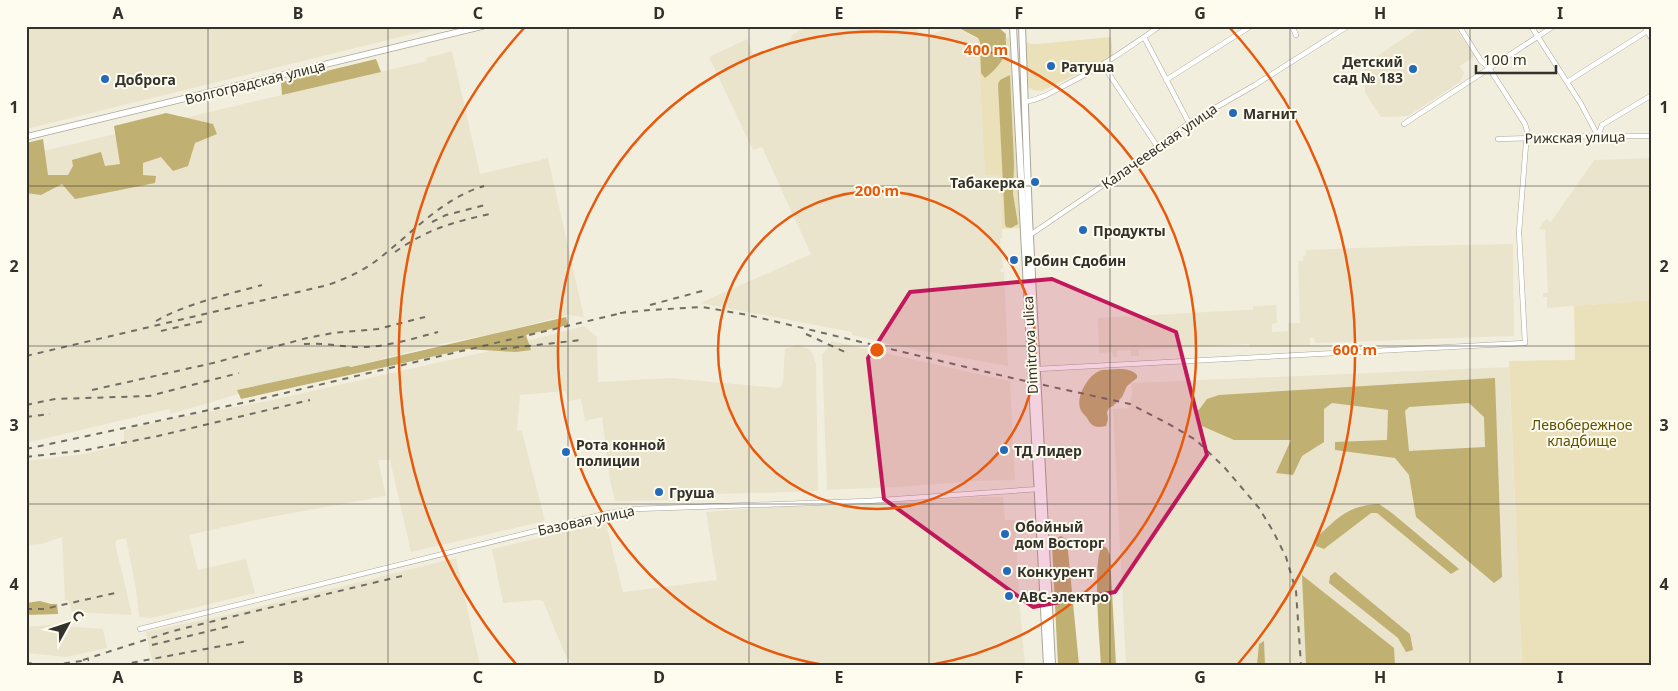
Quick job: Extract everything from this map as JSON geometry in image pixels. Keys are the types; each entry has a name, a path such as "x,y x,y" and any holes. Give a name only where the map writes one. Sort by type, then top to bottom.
{"main road":[{"name":"Волгоградская улица","path":"26,138 483,26"},
{"name":"Dimitrova ulica","path":"1013,26 1037,369 1040,489 1052,665"},
{"name":"Dimitrova ulica","path":"1022,26 1027,235 1047,665"}],"street":[{"path":"1025,102 1047,96 1103,65 1160,26"},
{"path":"1166,80 1251,26"},
{"path":"1292,26 1296,35"},
{"name":"Калачеевская улица","path":"1027,235 1105,184 1189,123 1255,85 1348,26"},
{"path":"1037,369 1525,343 1519,232 1527,137 1525,124 1459,26"},
{"path":"1531,26 1567,82 1598,136"},
{"path":"1404,124 1554,26"},
{"path":"1644,26 1649,30 1652,39"},
{"path":"1567,82 1649,30"},
{"path":"1144,38 1189,123"},
{"path":"1103,65 1157,146"},
{"path":"1598,136 1602,125 1652,95"},
{"name":"Рижская улица","path":"1498,139 1652,136"},
{"name":"Базовая улица","path":"140,629 604,514 635,508 868,501 1040,489"}],"highlighted area":[{"path":"1052,279 1176,332 1207,455 1115,592 1033,607 884,499 868,358 910,292"}],"shaded area":[{"path":"26,26 445,26 26,129"},
{"path":"807,26 911,26 927,36 953,26 978,39 985,174 999,174 1002,229 1002,238 1000,239 1003,268 1000,270 1004,272 1008,366 913,349 852,335 852,332 700,303 811,254 762,147 753,150 709,57 747,39 754,57 761,53 762,55 792,39 791,36"},
{"path":"955,26 997,26 1006,34 1005,55 998,66 985,78 981,73 980,42 978,38"},
{"name":"Детский сад № 183","path":"1422,26 1454,26 1475,56 1460,66 1464,73 1460,82 1408,116 1381,117 1365,93 1364,65"},
{"path":"452,51 480,174 548,158 584,317 568,315 492,334 440,344 351,367 348,366 237,390 238,394 171,414 169,409 26,443 26,155 427,61 426,58"},
{"path":"376,59 381,72 282,95 281,82"},
{"path":"1010,75 1014,163 1013,194 1018,224 1011,228 1006,227 1005,224 998,84 1000,80"},
{"path":"166,113 213,124 217,134 195,143 188,166 173,171 161,157 143,163 143,175 156,176 155,183 75,199 62,184 41,195 26,193 26,143 43,139 48,175 68,175 73,166 72,160 101,152 105,166 120,164 114,126"},
{"path":"1652,158 1652,300 1547,308 1547,297 1543,297 1543,293 1548,293 1545,230 1539,229 1546,219 1551,222 1594,160"},
{"path":"1513,244 1514,336 1315,343 1314,338 1310,337 1310,346 1250,347 1249,344 1139,350 1139,356 1131,356 1131,350 1117,351 1117,357 1113,357 1112,352 1099,353 1098,318 1253,310 1253,306 1276,305 1277,323 1272,324 1272,332 1288,331 1288,323 1300,323 1298,261 1303,261 1306,250"},
{"path":"566,317 568,325 526,335 531,350 516,352 467,349 241,399 237,390 348,366 351,367"},
{"path":"584,326 597,337 598,382 671,378 778,388 782,385 783,380 785,349 798,345 811,350 816,363 818,491 716,494 716,497 681,500 615,501 610,480 602,417 585,421 581,399 568,401 565,391 520,395 517,430 522,431 545,521 411,552 390,460 378,460 386,496 265,518 189,535 198,570 246,559 255,593 152,618 139,617 136,589 126,538 117,540 115,543 132,615 72,612 68,600 65,601 62,537 41,544 26,545 26,461 84,454 124,445 124,430 184,416 268,401 485,352"},
{"path":"831,341 1010,381 1015,480 827,490 822,354 828,348"},
{"path":"1509,367 1522,665 1126,665 1113,409 1128,408 1132,395 1132,383"},
{"path":"1102,370 1130,370 1137,375 1137,378 1127,386 1122,397 1109,408 1106,426 1097,427 1082,412 1079,403 1082,391 1088,380"},
{"path":"1495,378 1502,577 1494,583 1416,517 1409,475 1395,458 1335,450 1335,442 1387,440 1388,410 1332,403 1324,409 1324,442 1302,456 1293,475 1276,473 1291,440 1234,440 1202,426 1198,411 1207,399 1219,395","holes":["1469,403 1484,417 1485,447 1409,451 1405,411 1409,407"]},
{"path":"1003,497 1005,520 1015,520 1025,665 573,665 565,654 543,601 503,603 492,549 606,523 623,592 717,580 706,512 769,507 869,504"},
{"path":"1379,504 1459,569 1451,574 1377,513 1371,513 1324,549 1316,546 1315,539 1343,514 1358,507"},
{"path":"1061,536 1067,540 1079,665 1058,665 1052,544 1053,540"},
{"path":"1102,546 1107,548 1110,555 1116,665 1101,665 1097,568"},
{"path":"456,558 480,665 153,665 146,632 226,615"},
{"path":"1335,572 1410,634 1413,650 1406,652 1398,638 1329,583 1330,576"},
{"path":"1302,575 1394,648 1395,665 1306,665"},
{"path":"40,601 57,604 58,614 26,615 26,603"},
{"path":"48,625 103,629 107,648 66,657 26,653 26,627"},
{"path":"1264,641 1265,665 1257,665 1259,644"}],"green space":[{"path":"1009,37 1020,228 1002,229 999,174 985,175 978,39"},
{"path":"1111,37 1113,57 1042,91 1033,90 1026,86 1023,44 1027,42 1037,44"},
{"name":"Левобережное кладбище","path":"1652,300 1652,665 1522,665 1509,361 1575,360 1574,306"}],"railway":[{"path":"26,356 328,285 368,267 439,209 468,192 484,186"},
{"path":"432,222 446,215 489,204"},
{"path":"395,252 431,231 494,213"},
{"path":"156,321 194,304 262,285"},
{"path":"650,305 706,290"},
{"path":"620,313 702,307 748,315 1130,404 1167,423 1196,440 1225,468 1259,508 1273,531 1286,557 1296,591 1301,665"},
{"path":"26,449 251,401 626,312"},
{"path":"92,390 213,363 307,338 333,333 378,329 425,317"},
{"path":"161,331 204,321"},
{"path":"304,344 375,346 438,332"},
{"path":"806,334 845,352"},
{"path":"501,349 581,340"},
{"path":"26,405 55,399 149,396 239,373"},
{"path":"26,457 86,450 158,436 310,400"},
{"path":"26,417 50,414"},
{"path":"83,660 173,631 406,575"},
{"path":"26,609 44,609 115,593"},
{"path":"152,645 230,626"},
{"path":"120,665 248,641"},
{"path":"52,665 89,660"},
{"path":"26,663 50,665"}],"place":[{"name":"Ратуша","path":"1051,66"},
{"name":"Детский сад № 183","path":"1413,69"},
{"name":"Доброга","path":"105,79"},
{"name":"Магнит","path":"1233,113"},
{"name":"Табакерка","path":"1035,182"},
{"name":"Продукты","path":"1083,230"},
{"name":"Робин Сдобин","path":"1014,260"},
{"name":"ТД Лидер","path":"1004,450"},
{"name":"Рота конной полиции","path":"566,452"},
{"name":"Груша","path":"659,492"},
{"name":"Обойный дом Восторг","path":"1005,534"},
{"name":"Конкурент","path":"1007,571"},
{"name":"АВС-электро","path":"1009,596"}]}
